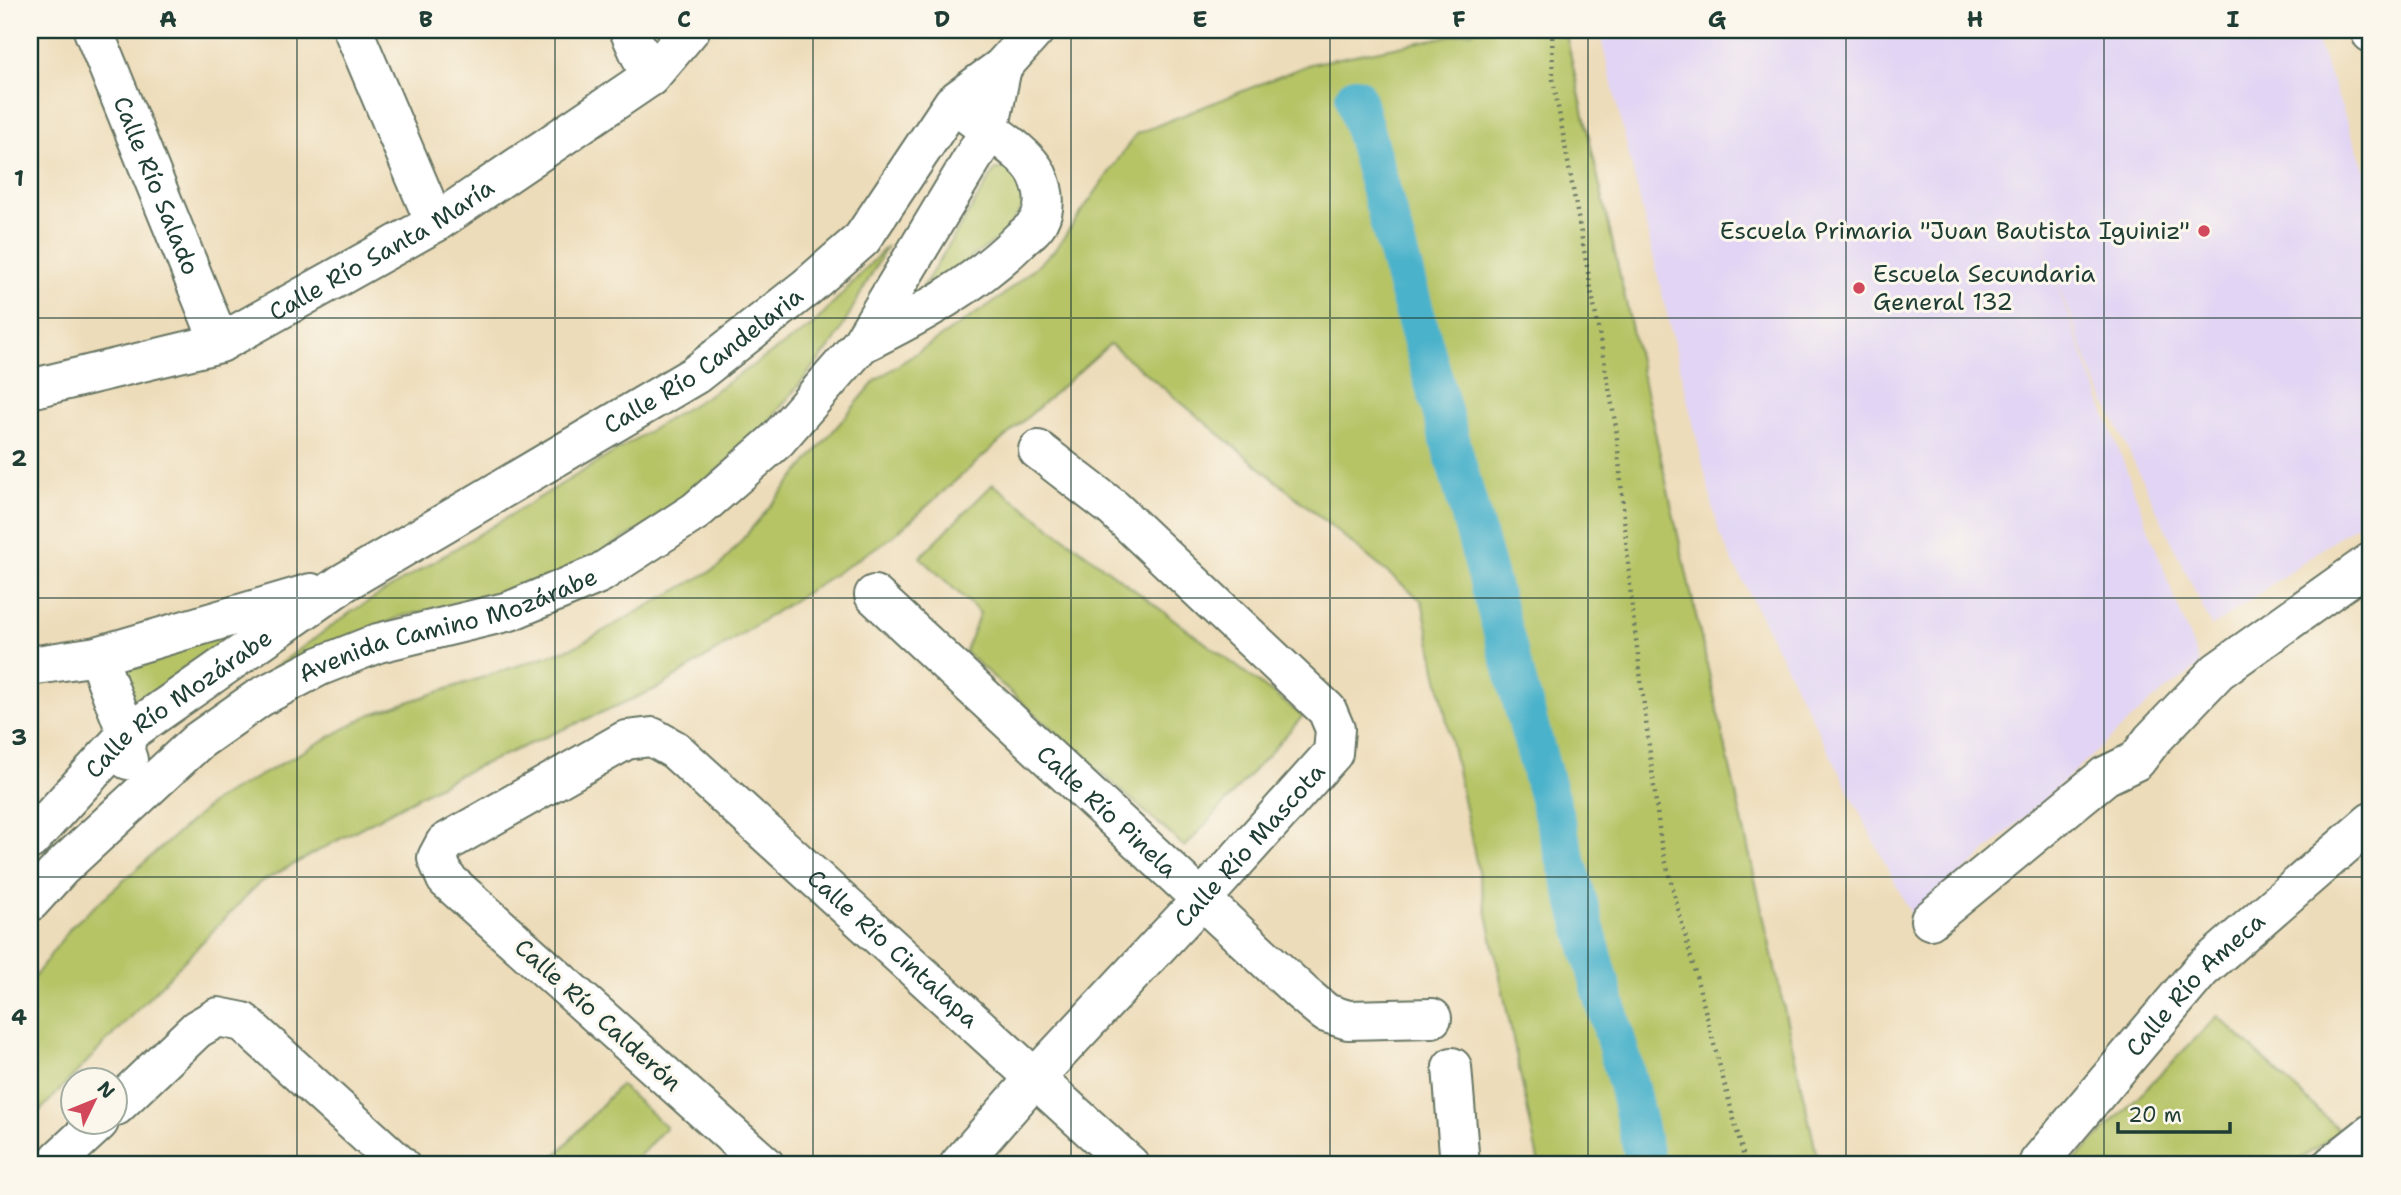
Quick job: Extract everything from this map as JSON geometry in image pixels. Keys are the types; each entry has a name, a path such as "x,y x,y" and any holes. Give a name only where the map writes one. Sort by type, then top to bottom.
{"street":[{"name":"Calle Río Salado","path":"93,30 220,343"},
{"path":"353,30 435,223"},
{"path":"628,30 650,77"},
{"name":"Calle Río Santa María","path":"30,389 220,343 435,223 650,77 690,30"},
{"name":"Calle Río Candelaria","path":"343,583 695,375 797,295 862,239 953,103 1002,67 1035,30"},
{"path":"989,131 1002,67"},
{"name":"Avenida Camino Mozárabe","path":"861,344 925,312 957,290 1013,247 1039,221 1045,198 1036,172 1020,154 953,103"},
{"name":"Avenida Camino Mozárabe","path":"30,902 61,868 198,741 259,698 320,666 378,643 510,611 599,574 696,511 777,440 861,344 989,131"},
{"name":"Calle Río Mascota","path":"959,1165 1034,1079 1202,900 1333,753 1335,729 1327,710 1113,508 1038,450"},
{"path":"1930,920 2105,776 2136,761 2161,729 2218,671 2371,562"},
{"path":"30,666 97,656 343,583"},
{"name":"Calle Río Mozárabe","path":"30,840 127,734 343,583"},
{"name":"Calle Río Pinela","path":"874,595 1326,1013 1348,1020 1432,1018"},
{"path":"97,656 127,734 125,751 128,761 140,774 160,776"},
{"name":"Calle Río Calderón","path":"652,737 625,740 444,843 437,859 446,879 765,1165"},
{"name":"Calle Río Cintalapa","path":"652,737 675,750 1130,1165"},
{"name":"Calle Río Ameca","path":"2038,1165 2201,970 2371,822"},
{"path":"130,1093 197,1029 218,1017 243,1023 400,1165"},
{"path":"1452,1067 1460,1165"},
{"path":"2332,1165 2371,1134"},
{"path":"57,1165 59,1159 84,1136"}],"path":[{"path":"1552,30 1553,79 1615,426 1632,607 1661,844 1746,1165"}],"shaded area":[{"name":"Escuela Secundaria General 132","path":"1599,30 1888,30 1964,39 1991,30 2313,30 2371,187 2371,514 2212,627 2095,380 2030,214 2200,665 2154,699 1913,918 1720,536"}],"green space":[{"path":"1479,30 1565,30 1819,1165 1539,1165 1422,601 1110,344 892,537 660,687 456,776 259,883 83,1066 60,1066 60,1090 30,1121 30,983 71,927 214,801 369,715 574,647 720,566 876,380 1001,297 1055,250 1136,134 1310,64"},
{"path":"1014,166 1030,197 1002,236 918,295 995,170"},
{"path":"887,246 834,342 759,434 675,509 566,572 495,597 402,616 249,686 351,612 710,394 813,325"},
{"path":"993,484 1303,716 1185,847 965,652 980,613 920,557"},
{"path":"256,624 134,705 118,665"},
{"path":"2218,1016 2340,1131 2292,1165 2073,1165 2075,1160"},
{"path":"620,1085 666,1127 631,1165 547,1165"}],"waterway":[{"path":"1355,97 1629,1088 1646,1165"}],"place":[{"name":"Escuela Primaria \"Juan Bautista Iguiniz\"","path":"2204,231"},
{"name":"Escuela Secundaria General 132","path":"1859,288"}]}
